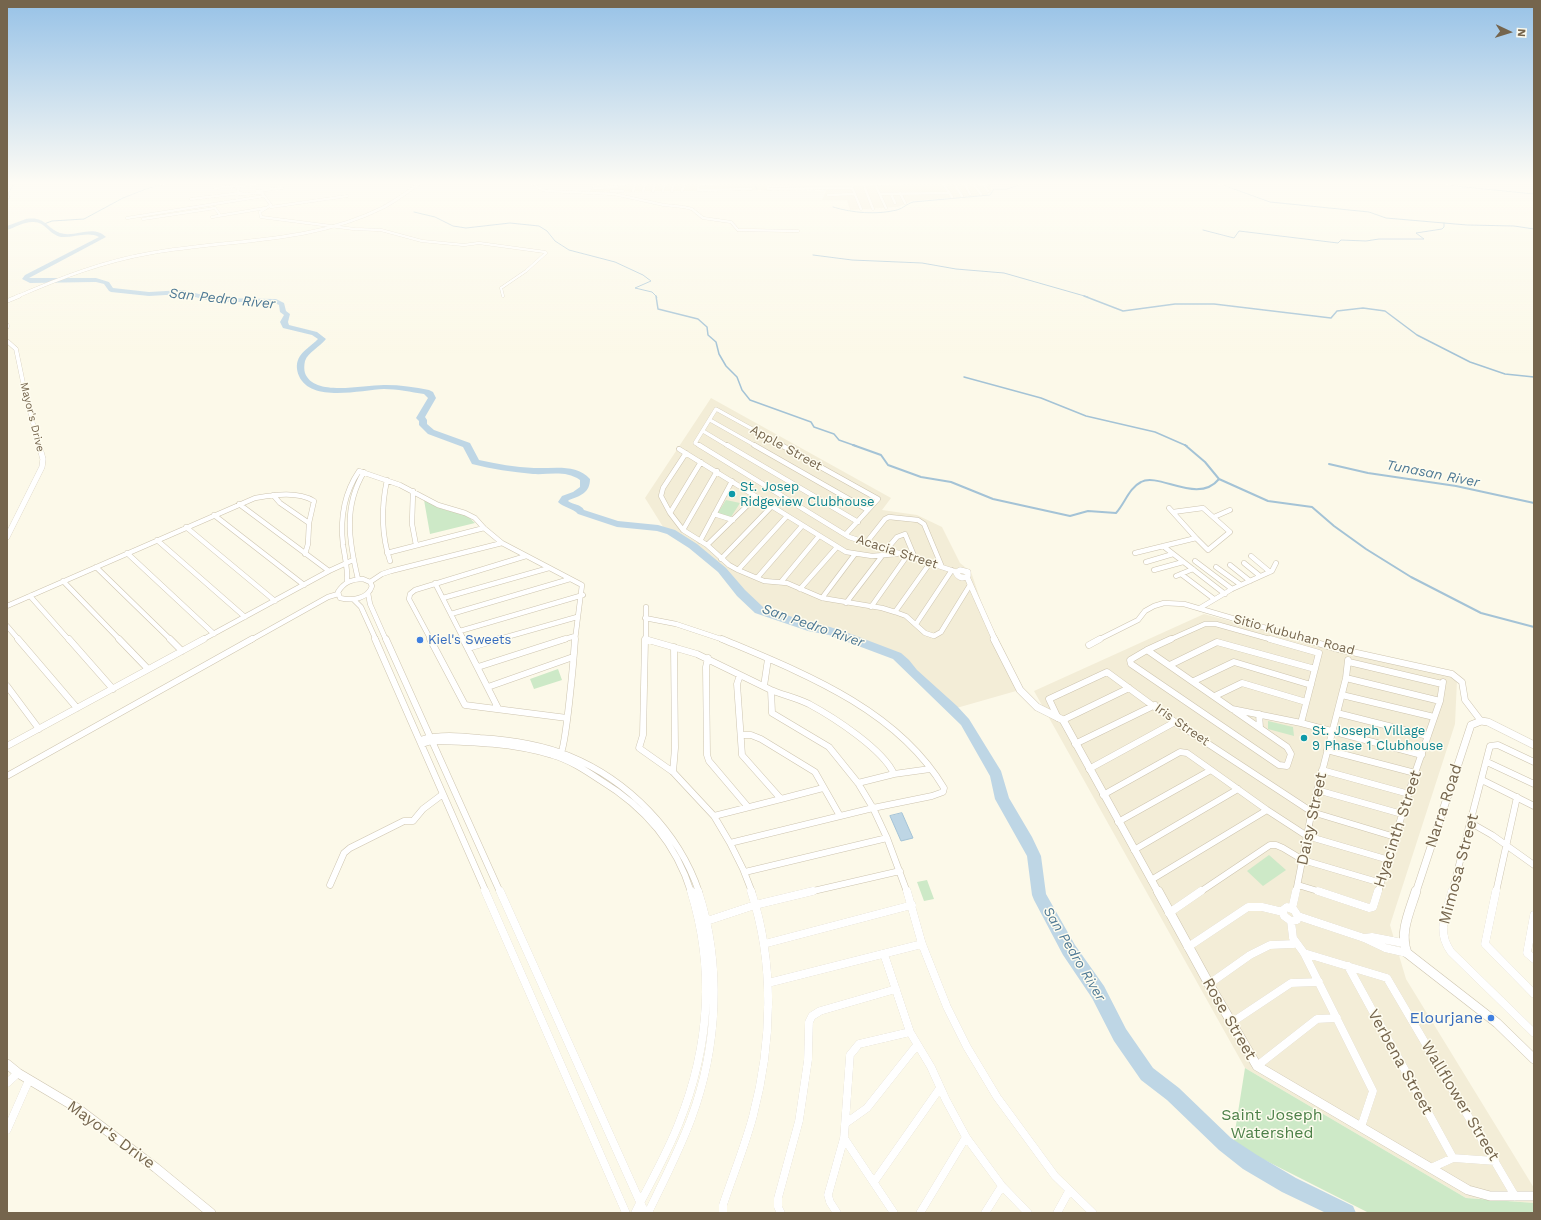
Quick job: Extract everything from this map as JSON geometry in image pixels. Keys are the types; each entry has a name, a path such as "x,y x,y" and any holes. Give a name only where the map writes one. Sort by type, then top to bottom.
{"street":[{"path":"7,301 92,270 135,259 172,252 286,239"},
{"path":"414,239 464,245 479,243 545,252 546,254 526,271 500,288 503,296"},
{"name":"Mayor's Drive","path":"7,341 13,345 18,355 26,396 43,462 7,537"},
{"name":"Apple Street","path":"710,420 716,409 878,499 868,510"},
{"path":"846,534 858,522 868,510 710,420 702,431 858,522"},
{"name":"Acacia Street","path":"702,431 694,443 846,534 886,550 955,571"},
{"path":"680,449 837,547 855,554 882,556 899,554"},
{"path":"686,453 661,494 670,514 683,530 707,545 721,559 738,570 770,582 787,583 822,598 895,612 906,616 930,635 938,634 970,585"},
{"path":"670,514 701,462"},
{"path":"348,582 343,543 346,497 352,479 359,471 387,480 413,491 438,505 466,513 475,518 484,528 502,543 548,568 582,584 583,595 577,617 567,718 560,755"},
{"path":"683,530 717,471"},
{"path":"358,579 353,560 350,527 352,495 364,472"},
{"path":"387,480 382,499 382,526 390,561"},
{"path":"700,541 732,481"},
{"path":"413,491 412,524 416,545"},
{"path":"273,495 280,503 309,523"},
{"path":"7,606 214,514 255,498 285,495 312,499 314,501 309,523 308,544 305,554"},
{"path":"707,545 756,497"},
{"path":"239,504 329,571"},
{"path":"721,559 771,507"},
{"path":"1169,508 1208,550 1230,532 1203,508 1173,512"},
{"path":"1214,518 1230,510"},
{"path":"214,514 304,585"},
{"path":"714,514 732,520"},
{"path":"738,570 786,516"},
{"path":"866,543 885,519 889,517 918,520 924,524 942,567"},
{"path":"758,578 802,526"},
{"path":"186,527 275,601"},
{"path":"387,553 484,528"},
{"path":"886,550 899,534 903,533 906,536 915,558"},
{"path":"781,582 819,536"},
{"path":"1136,553 1196,538"},
{"path":"157,540 245,617"},
{"path":"338,594 340,588 348,582 358,579 370,582 382,574 391,571 502,543"},
{"path":"1163,546 1225,594"},
{"path":"800,589 837,547"},
{"path":"127,553 214,634"},
{"path":"822,598 855,554"},
{"path":"1146,562 1173,554"},
{"path":"526,556 415,590 410,594 409,599 466,705 567,718"},
{"path":"846,603 882,556"},
{"path":"871,607 908,556"},
{"path":"1251,556 1270,572"},
{"path":"7,746 329,571 353,560"},
{"path":"1195,561 1232,590"},
{"path":"1154,570 1183,562"},
{"path":"895,612 930,563"},
{"path":"1244,563 1260,576"},
{"path":"1200,608 1241,585 1272,571 1276,563"},
{"path":"1230,565 1250,581"},
{"path":"96,567 182,651"},
{"path":"1216,567 1241,585"},
{"path":"443,598 548,568"},
{"path":"1176,576 1193,569"},
{"path":"916,624 955,571 966,571 969,575 967,577 970,585 1020,690 1037,707 1061,720 1129,688"},
{"path":"1182,574 1214,599"},
{"path":"451,614 570,579"},
{"path":"63,581 148,669"},
{"path":"338,594 343,600 354,600 368,594 372,587 370,582"},
{"path":"435,583 498,708"},
{"path":"7,776 328,597 338,594"},
{"path":"368,594 370,604 646,1213"},
{"path":"460,631 583,595"},
{"path":"30,596 113,689"},
{"path":"354,600 361,607 421,742 626,1213"},
{"name":"Sitio Kubuhan Road","path":"1089,645 1138,620 1145,611 1154,606 1164,603 1184,604 1334,648 1450,673 1461,679 1464,688 1464,697 1481,721"},
{"path":"646,607 643,735 639,748 673,772 714,816 745,872 755,905 764,944 768,984 762,1078 756,1106 723,1205 723,1213"},
{"path":"468,648 577,617"},
{"path":"645,618 672,623 710,634 837,691 867,708 900,735 930,768 944,788 943,792 932,796 873,808 730,843"},
{"path":"1147,650 1194,681 1290,751 1291,754 1287,766 1279,765 1131,664 1130,660 1147,650 1205,624 1216,624 1319,653 1300,723"},
{"path":"7,627 77,708"},
{"path":"478,667 575,636"},
{"path":"645,640 674,647 708,658 771,690 808,704 842,724 868,744 891,767 894,774"},
{"path":"1170,665 1217,642 1315,669"},
{"path":"673,772 676,748 674,647"},
{"path":"488,687 573,657"},
{"path":"708,658 706,667 707,756 709,761 748,807"},
{"path":"764,686 768,659"},
{"name":"Daisy Street","path":"1292,909 1317,790 1342,696 1348,661 1442,683"},
{"path":"1194,681 1234,662 1311,685"},
{"name":"Iris Street","path":"1061,720 1049,699 1107,672 1155,705 1175,722 1312,812 1395,837"},
{"path":"740,675 737,684 742,755 781,799"},
{"path":"1346,678 1440,700"},
{"path":"1215,696 1242,683 1306,702"},
{"name":"Hyacinth Street","path":"1298,885 1369,908 1374,907 1415,773 1440,700 1442,683"},
{"path":"7,686 39,729"},
{"path":"771,690 772,714 829,747 858,783 873,808 900,871 912,905 922,944 946,1008 981,1071 998,1098 1055,1176 1093,1213"},
{"path":"1342,696 1434,717"},
{"path":"1075,744 1155,705"},
{"path":"1232,709 1300,723 1422,755"},
{"path":"1337,713 1428,736"},
{"path":"1259,714 1260,728"},
{"name":"Rose Street","path":"1061,720 1230,1023 1257,1066 1468,1190 1490,1196 1534,1196"},
{"path":"1481,721 1492,723 1534,745"},
{"name":"Narra Road","path":"1403,943 1407,920 1471,725 1481,721"},
{"path":"1089,769 1175,722"},
{"path":"741,735 751,735 762,739 815,772 840,816"},
{"path":"421,742 431,739 509,744 560,755 620,792 638,807 653,824 685,876 704,922 714,966 715,979 713,1012 706,1062 695,1107 680,1148 646,1213"},
{"name":"Mimosa Street","path":"1534,762 1494,744 1490,746 1442,929 1443,940 1451,952 1534,1033"},
{"path":"1327,750 1415,773"},
{"path":"1103,795 1180,752 1187,753 1238,790 1307,836 1389,860"},
{"path":"1487,762 1534,784"},
{"path":"858,783 894,774 930,768"},
{"path":"1118,822 1211,770"},
{"path":"1322,770 1409,794"},
{"path":"1482,780 1534,806"},
{"path":"714,816 823,788"},
{"path":"1134,850 1238,790"},
{"path":"1317,790 1402,814"},
{"path":"330,885 344,852 404,821 413,821 423,809 443,794"},
{"path":"1517,797 1485,944 1534,994"},
{"path":"1151,880 1267,810"},
{"path":"1471,823 1506,844 1534,865"},
{"path":"745,872 887,838"},
{"path":"1169,912 1270,845 1276,845 1283,848 1303,860 1381,883"},
{"path":"704,922 755,905 900,871"},
{"path":"764,944 912,905"},
{"path":"1188,947 1248,907 1262,907 1283,912"},
{"path":"1283,912 1285,908 1292,909 1298,916 1364,938 1385,948 1408,953"},
{"path":"1283,912 1286,918 1291,921"},
{"path":"1534,915 1527,953 1534,959"},
{"path":"1291,921 1295,921 1298,916"},
{"path":"1291,921 1290,931 1294,944 1304,953 1373,1091 1361,1127"},
{"path":"635,1213 680,1122 697,1060 704,1022 706,966 704,922"},
{"path":"1364,938 1372,937 1403,943 1408,953 1498,1023 1534,1059"},
{"path":"768,984 922,944"},
{"path":"1209,984 1250,955 1270,945 1294,944"},
{"name":"Wallflower Street","path":"1304,953 1383,976 1389,982 1495,1161 1514,1196"},
{"path":"884,954 910,1032 931,1067 940,1088 966,1137 1002,1186 1028,1213"},
{"name":"Verbena Street","path":"1348,966 1453,1158"},
{"path":"1230,1023 1291,983 1319,982"},
{"path":"781,1213 778,1207 778,1198 799,1121 808,1060 808,1022 812,1016 820,1011 896,989"},
{"path":"1257,1066 1318,1019 1337,1018"},
{"path":"837,1213 830,1202 828,1195 844,1138 850,1055 859,1044 910,1032"},
{"path":"846,1123 867,1108 917,1045"},
{"name":"Mayor's Drive","path":"7,1064 18,1073 76,1108 96,1122 211,1213"},
{"path":"7,1083 18,1073"},
{"path":"7,1130 29,1080"},
{"path":"874,1182 940,1088"},
{"path":"920,1213 966,1137"},
{"path":"844,1138 894,1213"},
{"path":"1431,1168 1453,1158 1495,1161"},
{"path":"985,1213 1002,1186"},
{"path":"1058,1213 1069,1191"}],"shaded area":[{"path":"711,398 891,498 882,510 917,515 942,527 960,563 971,572 984,610 1023,689 953,709 897,656 830,631 812,628 759,610 741,593 722,570 693,546 665,530 645,498"},
{"path":"1204,614 1335,650 1455,677 1457,680 1455,724 1390,925 1406,979 1534,1188 1534,1203 1466,1198 1245,1068 1034,691"}],"green space":[{"path":"424,500 445,510 464,513 475,523 430,534"},
{"path":"726,500 740,503 731,517 717,514"},
{"path":"558,669 562,680 534,689 530,679"},
{"path":"1268,721 1293,727 1294,736 1268,729"},
{"path":"1269,855 1286,870 1263,886 1247,871"},
{"path":"927,880 934,899 924,901 917,882"},
{"name":"Saint Joseph Watershed","path":"1245,1068 1466,1198 1534,1203 1534,1213 1369,1213 1233,1144"}],"water":[{"path":"902,813 913,838 901,841 890,816"}],"waterway":[{"name":"San Pedro River","path":"99,239 27,276 25,279 30,281 96,280 107,283 111,290 149,294 183,292 215,300 274,300 282,304 283,312 287,314 284,322 286,326 310,332 322,339 305,354 300,365 302,376 307,383 313,387 328,390 386,387 426,392 430,394 432,398 420,418 423,420 423,425 431,432 467,445 475,462 497,467 534,471 561,470 573,472 585,479 585,484 580,492 565,498 563,502 567,505 579,509 581,512 617,524 658,528 671,532 693,546 722,570 741,593 759,610 812,628 830,631 897,656 965,722 996,775 1002,799 1013,820 1027,841 1034,856 1039,895 1069,950 1098,992 1120,1035 1147,1074 1173,1094 1225,1144 1250,1162 1289,1185 1346,1213"},
{"path":"553,239 569,250 615,262 643,275 651,281 635,288 652,292 656,296"},
{"path":"1304,239 1338,243 1341,240 1366,241 1379,239 1424,239"},
{"path":"813,255 852,260 922,263 956,269 1004,273 1088,297"},
{"path":"656,296 658,309 698,319 707,327 708,335 716,342 719,354 726,366 737,377 742,390 750,400 811,422 814,427 834,434 839,440 856,446"},
{"path":"1084,296 1123,311 1175,304 1214,304 1331,318 1337,311 1363,308 1385,311 1417,335 1470,362 1505,374 1534,377"},
{"path":"964,377 1041,398 1086,416 1155,432 1185,445"},
{"path":"853,445 881,455 888,465 921,477 951,482 993,499 1070,516 1088,511 1116,513 1133,488 1141,482 1149,480 1190,489 1200,489 1210,486 1219,479"},
{"path":"1185,445 1205,462 1219,479"},
{"name":"Tunasan River","path":"1329,464 1368,473 1456,486 1534,503"},
{"path":"1219,479 1268,501 1312,507 1334,526 1366,549 1411,577 1481,613 1534,627"}],"place":[{"name":"St. Josep Ridgeview Clubhouse","path":"732,494"},
{"name":"Kiel's Sweets","path":"420,640"},
{"name":"St. Joseph Village 9 Phase 1 Clubhouse","path":"1304,738"},
{"name":"Elourjane","path":"1491,1018"}]}
